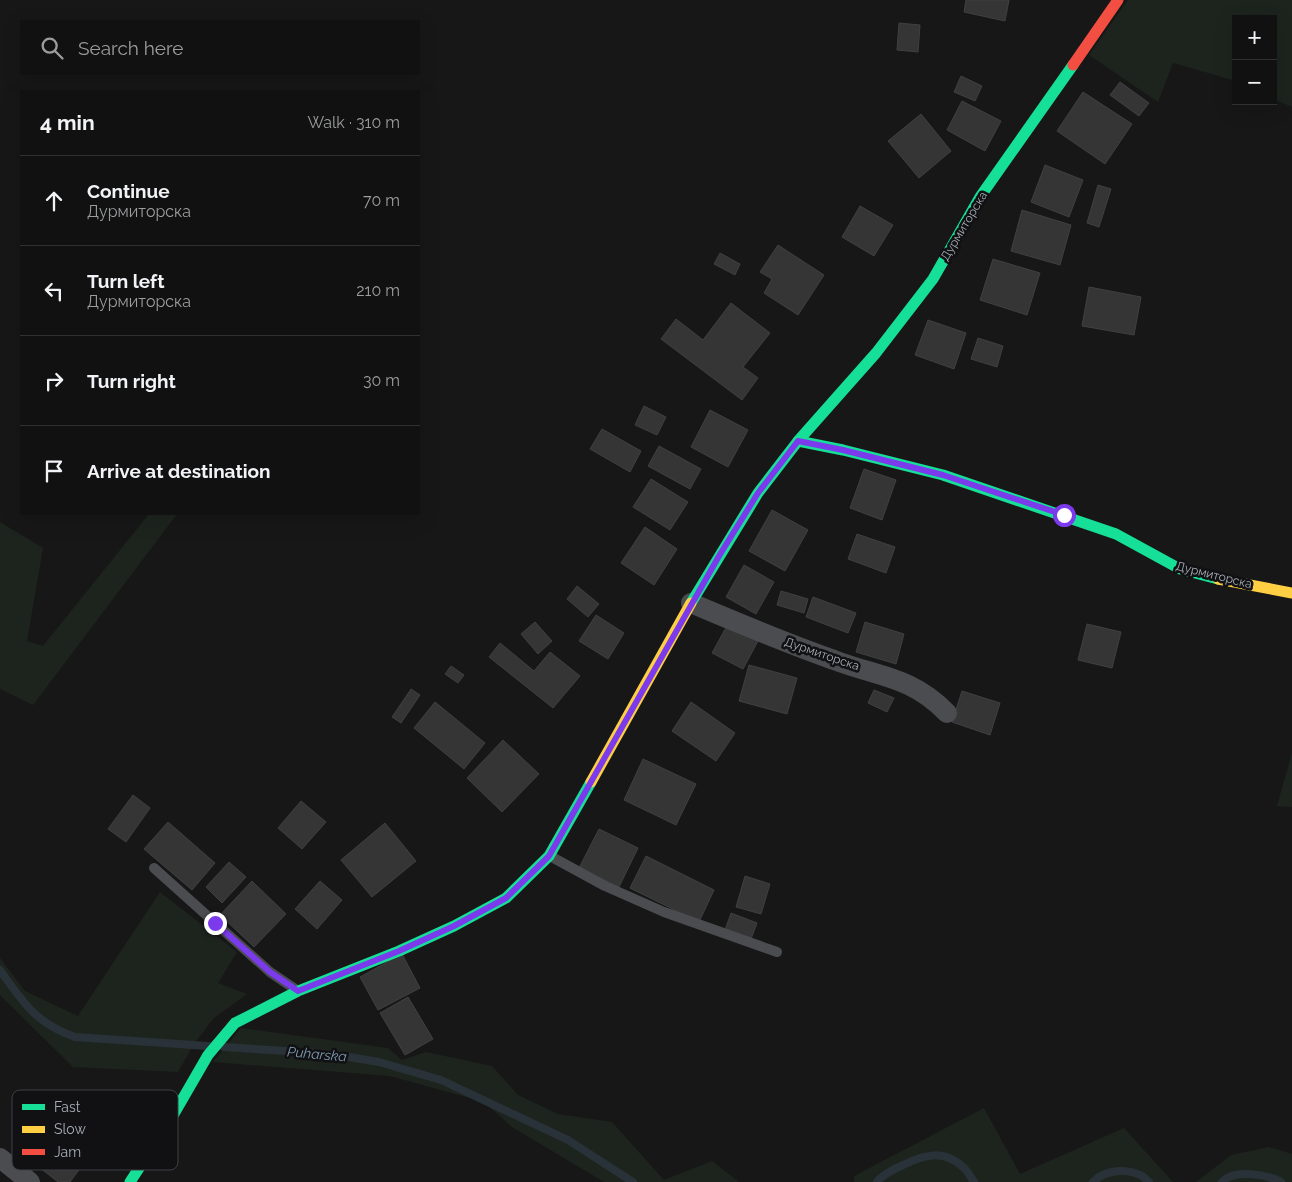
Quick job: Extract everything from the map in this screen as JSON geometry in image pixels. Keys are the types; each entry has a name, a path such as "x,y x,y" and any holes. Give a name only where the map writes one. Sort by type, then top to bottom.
{"street":[{"name":"Дурмиторска","path":"178,1107 208,1055 234,1024 298,991 399,951 454,926 506,898 549,856 691,603 758,493 798,441 876,353 933,279 980,197 1118,0"},
{"name":"Дурмиторска","path":"798,441 843,450 943,475 1116,534 1180,569 1210,577 1292,593"},
{"name":"Дурмиторска","path":"691,603 828,658 888,676 910,685 934,700 947,713"},
{"path":"0,1158 12,1168"},
{"path":"15,1170 30,1182"},
{"name":"Дурмиторска","path":"130,1182 138,1170"}],"lane":[{"path":"549,856 605,886 664,912 777,952"},
{"path":"154,868 270,972 298,991"}],"shaded area":[{"path":"1128,0 1292,0 1292,107 1277,101 1277,15 1232,15 1232,80 1173,63 1158,102 1089,55"},
{"path":"148,515 176,515 33,705 0,689 0,522 43,548 27,641 43,646"},
{"path":"1292,753 1292,807 1277,806"},
{"path":"160,892 237,952 218,983 247,994 213,1019 194,1044 178,1072 73,1067 0,995 0,958 25,991 78,1016"},
{"path":"241,1028 388,1048 402,1060 426,1052 492,1066 518,1095 558,1114 612,1122 664,1180 712,1161 739,1182 604,1182 512,1127 484,1102 390,1076 213,1062"},
{"path":"984,1108 1020,1174 1124,1128 1173,1182 854,1182 854,1176"},
{"path":"1269,1147 1292,1154 1292,1182 1196,1182 1231,1155"}],"building":[{"path":"966,0 1009,0 1005,21 964,12"},
{"path":"899,23 920,25 918,52 897,50"},
{"path":"961,76 982,86 975,101 954,92"},
{"path":"1120,82 1149,103 1139,116 1110,95"},
{"path":"1083,92 1132,124 1105,164 1057,131"},
{"path":"962,101 1001,121 985,151 947,130"},
{"path":"921,114 951,151 919,178 888,141"},
{"path":"1045,165 1083,180 1069,217 1031,202"},
{"path":"1098,185 1111,189 1099,227 1087,223"},
{"path":"860,206 893,225 874,256 842,237"},
{"path":"1022,210 1071,225 1060,265 1011,251"},
{"path":"778,245 824,275 798,315 764,293 772,279 760,272"},
{"path":"720,253 740,264 735,275 714,264"},
{"path":"993,259 1040,273 1027,315 980,300"},
{"path":"1089,287 1141,297 1134,335 1082,326"},
{"path":"731,303 770,333 743,367 758,378 742,400 661,339 676,319 703,340"},
{"path":"928,320 966,333 954,369 915,355"},
{"path":"978,338 1003,346 997,367 971,359"},
{"path":"644,406 666,417 657,435 635,425"},
{"path":"710,410 748,430 728,467 691,447"},
{"path":"602,429 641,451 630,472 590,449"},
{"path":"659,446 701,469 690,489 648,466"},
{"path":"864,469 896,480 882,520 850,508"},
{"path":"651,479 688,502 670,530 633,507"},
{"path":"772,510 808,530 785,571 749,551"},
{"path":"645,527 677,549 654,585 621,563"},
{"path":"857,534 895,547 886,573 848,559"},
{"path":"744,565 774,582 756,614 726,597"},
{"path":"577,586 599,604 588,617 567,599"},
{"path":"781,591 808,599 804,613 777,605"},
{"path":"813,597 856,613 848,633 806,617"},
{"path":"596,615 624,633 608,659 579,641"},
{"path":"535,622 552,641 538,654 521,634"},
{"path":"865,622 904,634 896,664 856,652"},
{"path":"728,624 758,641 743,669 712,653"},
{"path":"1087,624 1121,632 1112,668 1078,660"},
{"path":"500,643 534,671 550,652 580,676 553,708 489,657"},
{"path":"749,665 797,678 787,714 739,701"},
{"path":"451,666 464,675 458,683 445,674"},
{"path":"411,689 420,695 401,723 392,717"},
{"path":"874,690 894,698 887,712 868,703"},
{"path":"962,691 1000,703 990,735 952,722"},
{"path":"435,702 485,743 464,769 414,728"},
{"path":"691,702 735,733 716,761 672,731"},
{"path":"503,740 539,774 502,812 467,778"},
{"path":"643,759 696,784 676,825 624,800"},
{"path":"133,795 150,808 126,842 108,829"},
{"path":"301,801 326,822 302,849 278,828"},
{"path":"168,822 215,863 192,890 144,849"},
{"path":"385,823 416,861 372,897 341,860"},
{"path":"599,829 638,848 619,887 579,868"},
{"path":"646,856 714,890 699,922 630,888"},
{"path":"229,862 246,877 222,903 206,887"},
{"path":"745,876 770,884 761,914 736,907"},
{"path":"252,881 286,914 254,947 220,915"},
{"path":"320,881 342,900 317,929 295,909"},
{"path":"731,913 757,923 751,939 725,930"},
{"path":"402,954 420,988 378,1010 360,977"},
{"path":"408,997 433,1039 405,1055 380,1013"},
{"path":"43,1170 79,1170 70,1182 58,1182"}],"waterway":[{"name":"Puharska","path":"0,970 31,1010 50,1025 75,1037 208,1046"},
{"name":"Puharska","path":"224,1047 331,1054 379,1062 441,1080 568,1140 633,1182"},
{"name":"Puharska","path":"877,1182 889,1172 911,1161 935,1155 950,1158 966,1171 974,1182"},
{"name":"Puharska","path":"1093,1182 1115,1171 1128,1171 1140,1175 1149,1182"},
{"name":"Puharska","path":"1222,1182 1234,1175 1242,1174 1259,1175 1281,1182"}],"traffic: fast":[{"path":"691,603 758,493 798,441 876,353 933,279 980,197 1073,65"},
{"path":"798,441 843,450 943,475 1116,534 1180,569 1218,579"},
{"path":"178,1107 208,1055 235,1023 298,991 399,951 454,926 506,898 549,856 591,782"},
{"path":"130,1182 138,1170"}],"traffic: slow":[{"path":"1218,579 1292,593"},
{"path":"591,782 691,603"}],"traffic: jam":[{"path":"1073,65 1118,0"}],"route":[{"path":"215,923 270,972 298,991 399,951 454,926 506,898 549,856 719,556 758,493 798,441 843,450 943,475 1064,515"}]}
